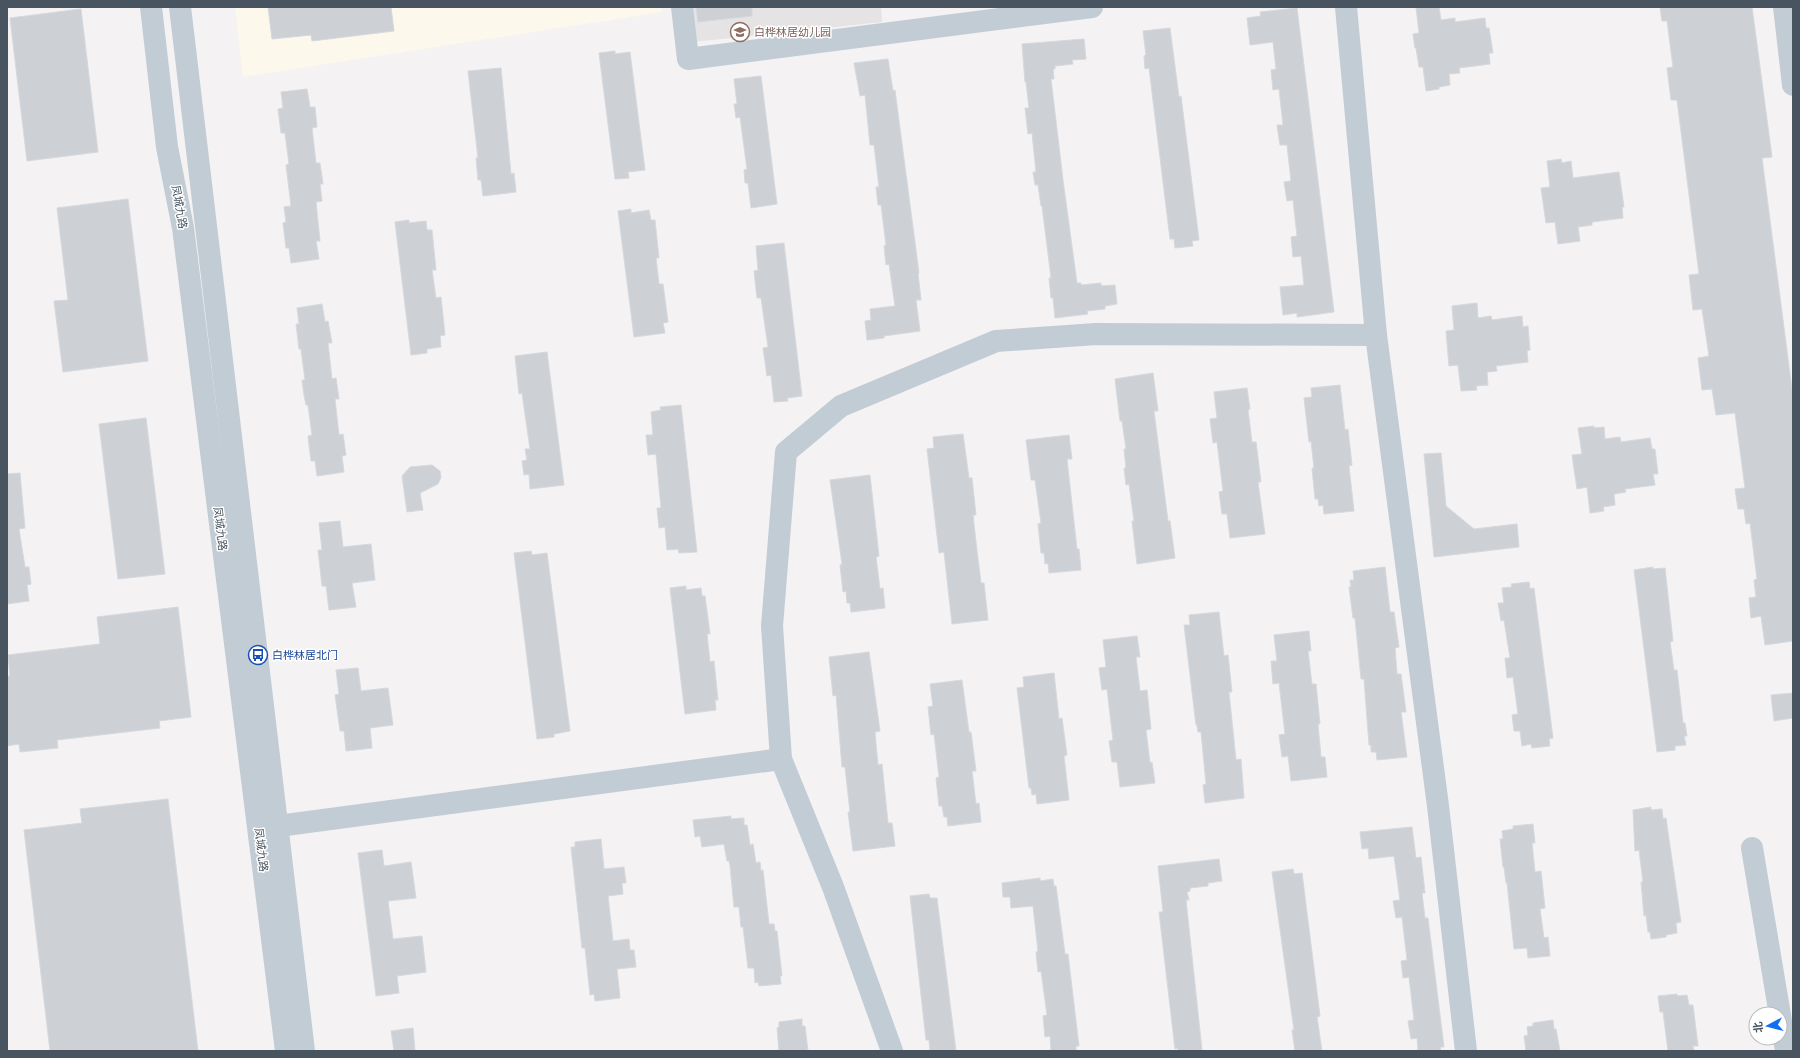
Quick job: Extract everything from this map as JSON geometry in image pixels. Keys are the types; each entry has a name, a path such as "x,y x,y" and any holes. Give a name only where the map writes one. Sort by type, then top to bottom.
{"street":[{"name":"凤城九路","path":"151,7 168,147 183,228 286,1051"},
{"name":"凤城九路","path":"180,7 304,1051"},
{"path":"682,7 688,59 1092,7"},
{"path":"1346,7 1376,335 1438,806 1466,1051"},
{"path":"1784,7 1793,85"},
{"path":"892,1051 833,887 781,759 772,626 786,452 841,406 996,341 1096,334 1376,335"},
{"path":"278,826 781,759"},
{"path":"1752,848 1786,1051"}],"shaded area":[{"path":"235,7 661,7 662,12 243,77"},
{"name":"白桦林居幼儿园","path":"689,7 881,7 882,22 693,42"}],"building":[{"path":"268,7 391,7 394,31 312,41 311,35 272,39"},
{"path":"696,7 752,7 752,16 698,22"},
{"path":"1416,7 1439,7 1441,20 1455,18 1455,22 1485,18 1486,28 1489,28 1493,53 1489,53 1490,64 1459,68 1460,73 1449,74 1450,85 1439,87 1439,89 1426,91 1423,67 1419,67 1413,34 1419,33"},
{"path":"1660,7 1752,7 1772,157 1762,158 1793,397 1793,641 1765,645 1761,616 1751,618 1749,598 1756,597 1754,580 1757,579 1750,523 1746,524 1744,509 1738,509 1735,489 1745,488 1735,413 1716,415 1712,389 1702,390 1698,358 1709,356 1702,309 1693,310 1689,275 1699,274 1677,100 1671,100 1667,68 1673,67 1667,21 1662,21"},
{"path":"1297,8 1334,312 1297,317 1297,313 1283,315 1280,287 1304,285 1301,256 1293,257 1291,237 1297,236 1293,200 1287,201 1284,182 1291,181 1287,145 1280,145 1277,125 1283,125 1279,89 1273,90 1271,70 1276,69 1273,42 1250,45 1247,18 1261,16 1260,12"},
{"path":"81,9 98,152 27,161 10,18"},
{"path":"1170,28 1179,97 1181,96 1199,240 1192,241 1193,246 1175,248 1174,239 1170,239 1149,68 1145,69 1144,56 1146,55 1143,31"},
{"path":"1084,39 1086,59 1072,60 1073,64 1055,66 1055,69 1053,69 1054,79 1051,79 1063,180 1077,283 1081,283 1081,285 1101,283 1101,286 1115,285 1117,304 1105,306 1105,309 1087,311 1088,314 1055,318 1053,298 1051,298 1049,278 1051,278 1042,206 1038,185 1035,185 1033,172 1036,172 1032,133 1028,134 1025,108 1029,108 1022,44"},
{"path":"615,51 615,54 630,52 645,170 628,172 629,178 615,179 599,53"},
{"path":"888,59 893,91 895,90 919,273 921,300 916,300 920,331 867,340 865,321 871,320 870,309 895,306 889,264 886,265 884,246 886,245 881,205 878,205 876,187 879,187 874,145 870,145 865,95 860,96 854,63"},
{"path":"501,68 511,174 514,173 516,192 483,196 481,180 478,180 476,158 478,158 468,71"},
{"path":"761,76 777,204 751,208 748,183 745,183 744,170 747,169 740,117 736,118 734,104 737,104 734,79"},
{"path":"307,89 310,107 315,107 317,127 312,128 316,163 320,163 323,184 320,184 322,201 316,202 320,241 316,241 319,259 291,263 289,248 286,248 283,223 286,222 284,207 291,206 286,165 289,164 285,133 281,133 278,109 283,108 281,92"},
{"path":"1561,159 1562,163 1571,161 1573,178 1619,172 1624,207 1622,207 1623,218 1592,222 1592,225 1578,227 1580,241 1558,244 1555,222 1546,223 1541,188 1550,187 1547,161"},
{"path":"128,199 148,361 63,372 54,301 68,300 57,208"},
{"path":"631,209 631,213 649,210 651,220 655,220 659,258 656,258 659,284 663,284 668,322 663,323 665,333 634,337 618,211"},
{"path":"409,220 409,223 426,221 427,230 432,230 436,270 432,270 436,298 441,297 445,335 440,336 441,347 427,349 427,353 411,355 395,222"},
{"path":"784,243 802,396 787,398 788,401 774,402 771,375 767,376 763,348 768,347 761,298 757,298 754,271 758,270 756,246"},
{"path":"1477,303 1478,318 1491,316 1492,320 1522,316 1523,327 1528,326 1530,350 1527,351 1528,362 1496,366 1497,371 1487,372 1488,385 1476,386 1477,390 1461,391 1458,365 1449,366 1446,331 1454,330 1452,306"},
{"path":"322,304 325,322 328,321 332,343 328,343 332,379 336,378 339,399 335,399 339,435 343,434 346,455 342,456 344,472 317,476 315,461 311,461 308,436 312,435 308,405 306,405 304,395 302,380 305,380 296,324 299,324 297,308"},
{"path":"547,352 564,485 530,489 529,474 524,475 522,461 527,460 525,449 530,449 522,393 519,394 515,356"},
{"path":"1153,373 1158,411 1154,411 1168,521 1170,521 1175,558 1137,564 1132,521 1134,521 1129,484 1126,485 1124,468 1126,468 1124,449 1126,449 1122,421 1120,421 1115,379"},
{"path":"1340,385 1345,430 1348,429 1352,465 1349,466 1354,511 1324,514 1323,505 1319,506 1318,499 1315,499 1312,468 1314,468 1311,441 1309,442 1304,398 1312,397 1311,388"},
{"path":"1247,388 1252,442 1256,442 1261,482 1258,482 1265,534 1230,538 1227,514 1222,514 1219,492 1223,491 1217,442 1213,443 1210,419 1217,418 1214,392"},
{"path":"681,405 697,552 679,553 678,549 667,550 665,527 659,528 657,508 661,508 656,454 648,455 646,435 653,435 651,412 661,410 660,407"},
{"path":"146,418 165,574 118,579 99,424"},
{"path":"1594,426 1594,428 1604,427 1605,439 1620,437 1621,442 1650,438 1652,449 1655,449 1658,474 1653,474 1655,485 1625,489 1626,492 1614,494 1615,505 1603,507 1604,511 1590,513 1587,487 1577,489 1572,455 1582,454 1578,428"},
{"path":"963,434 969,478 972,478 976,515 973,515 976,542 981,583 984,583 988,620 952,624 944,552 939,553 927,449 934,448 933,437"},
{"path":"1069,435 1072,459 1067,459 1077,549 1079,549 1081,570 1049,573 1048,563 1045,564 1044,553 1041,553 1038,524 1041,523 1035,480 1031,480 1026,440"},
{"path":"1441,453 1446,506 1474,529 1517,524 1519,547 1434,557 1424,454"},
{"path":"432,465 440,471 441,477 438,484 420,493 423,510 407,512 402,476 410,467"},
{"path":"20,473 25,528 19,529 25,567 29,567 31,584 27,585 29,601 7,604 7,474"},
{"path":"870,475 879,556 876,557 880,589 883,588 885,608 851,612 850,603 847,603 846,591 843,592 840,565 842,564 830,480"},
{"path":"340,521 343,547 371,544 375,580 352,583 356,607 329,610 326,586 322,586 318,550 322,550 319,523"},
{"path":"531,551 532,555 547,553 570,731 554,734 554,737 537,739 514,553"},
{"path":"1385,567 1390,612 1394,612 1399,647 1395,648 1397,674 1401,674 1406,712 1401,712 1407,757 1377,760 1376,752 1371,752 1371,745 1369,745 1364,679 1361,679 1355,618 1353,618 1349,587 1351,587 1350,580 1354,580 1353,571"},
{"path":"1653,567 1653,569 1665,568 1673,641 1670,642 1674,670 1677,670 1683,723 1685,723 1687,736 1684,736 1686,745 1675,746 1675,750 1657,752 1634,570"},
{"path":"1529,582 1530,589 1534,588 1553,738 1549,739 1550,746 1532,748 1531,744 1522,746 1520,731 1514,731 1512,715 1518,714 1513,677 1507,678 1505,658 1510,658 1504,620 1501,621 1498,603 1504,603 1502,588 1512,587 1511,584"},
{"path":"686,586 686,590 701,588 702,596 705,596 710,634 707,634 710,662 714,661 718,700 715,700 716,710 685,714 670,588"},
{"path":"178,607 191,717 159,721 160,728 57,740 58,748 20,752 19,744 7,746 7,676 10,676 8,655 100,644 97,617"},
{"path":"1219,612 1224,656 1228,655 1232,692 1229,692 1236,760 1241,759 1244,798 1205,803 1203,785 1206,784 1201,732 1198,732 1196,725 1184,625 1190,625 1189,615"},
{"path":"1309,631 1311,651 1308,651 1312,684 1316,684 1320,724 1318,724 1321,757 1325,757 1327,777 1291,781 1288,756 1282,757 1279,735 1285,734 1279,683 1273,684 1271,661 1277,661 1274,635"},
{"path":"1137,636 1140,657 1136,657 1140,691 1147,690 1151,729 1146,730 1150,763 1152,762 1155,783 1120,787 1117,762 1112,762 1109,741 1113,740 1107,689 1102,690 1099,668 1106,667 1103,640"},
{"path":"869,652 880,731 875,732 878,765 882,764 888,823 892,823 895,846 853,851 848,812 850,812 845,767 842,767 836,695 833,696 829,657"},
{"path":"358,668 361,691 388,688 393,725 370,728 372,748 346,751 344,731 340,731 335,695 339,694 336,670"},
{"path":"1054,673 1059,719 1062,718 1067,755 1064,756 1069,800 1037,804 1036,794 1032,795 1031,788 1029,788 1017,688 1024,687 1023,677"},
{"path":"962,680 976,771 972,771 976,804 979,803 981,822 948,826 947,817 944,817 942,806 939,806 936,778 939,777 934,734 931,735 928,707 933,706 930,684"},
{"path":"1793,693 1793,718 1774,721 1771,695"},
{"path":"168,799 198,1051 50,1051 24,830 82,823 80,809"},
{"path":"1651,807 1651,810 1662,809 1663,819 1666,818 1681,922 1676,923 1677,933 1666,935 1666,937 1651,939 1650,932 1648,932 1646,915 1644,916 1641,882 1643,882 1639,850 1635,851 1633,810"},
{"path":"731,816 731,819 744,818 744,825 747,825 750,845 753,844 756,863 760,862 761,871 763,870 769,924 774,924 775,931 777,931 782,976 780,976 781,984 759,986 758,982 755,983 754,968 748,968 739,907 734,907 730,866 729,861 727,861 724,844 702,847 700,836 695,837 693,820"},
{"path":"1533,824 1535,843 1532,843 1535,872 1541,871 1545,908 1540,909 1544,938 1548,937 1550,956 1528,958 1527,948 1514,949 1507,883 1503,867 1500,839 1503,839 1502,831 1513,829 1513,826"},
{"path":"1412,827 1416,858 1421,857 1425,893 1422,893 1425,918 1428,918 1444,1047 1440,1047 1441,1051 1418,1051 1417,1038 1411,1039 1408,1021 1414,1020 1409,977 1403,978 1401,961 1407,960 1402,917 1396,918 1393,901 1400,900 1394,856 1369,859 1368,848 1362,849 1360,832"},
{"path":"601,839 604,869 624,867 626,883 622,883 623,894 608,896 613,941 629,939 630,950 634,950 636,967 617,969 620,998 595,1001 594,994 590,995 585,948 582,948 571,847 575,847 575,842"},
{"path":"382,850 384,866 411,862 416,898 388,901 393,939 422,936 426,972 397,976 399,993 376,996 358,853"},
{"path":"1219,859 1222,881 1208,883 1208,886 1190,888 1190,891 1187,892 1189,900 1186,900 1202,1050 1178,1051 1178,1048 1175,1049 1159,912 1163,912 1158,866"},
{"path":"1293,869 1294,874 1302,873 1320,1016 1317,1017 1322,1051 1295,1051 1292,1030 1294,1030 1272,872"},
{"path":"1040,878 1040,881 1053,879 1054,886 1056,886 1065,954 1068,954 1079,1046 1076,1046 1076,1051 1051,1051 1050,1036 1045,1037 1043,1016 1047,1015 1041,971 1038,972 1036,952 1038,951 1033,906 1011,908 1010,897 1003,897 1002,883"},
{"path":"929,894 930,898 937,898 956,1051 930,1051 929,1040 926,1040 910,896"},
{"path":"1677,994 1677,996 1687,995 1689,1005 1693,1005 1698,1046 1693,1046 1694,1051 1668,1051 1663,1012 1660,1012 1658,996"},
{"path":"802,1019 802,1026 805,1026 808,1051 779,1051 777,1028 779,1027 779,1022"},
{"path":"1553,1020 1560,1051 1526,1051 1524,1036 1528,1035 1527,1027 1533,1026 1533,1023"},
{"path":"413,1028 415,1051 394,1051 391,1031"}],"place":[{"name":"白桦林居幼儿园","path":"740,32"},
{"name":"白桦林居北门","path":"258,655"}]}
